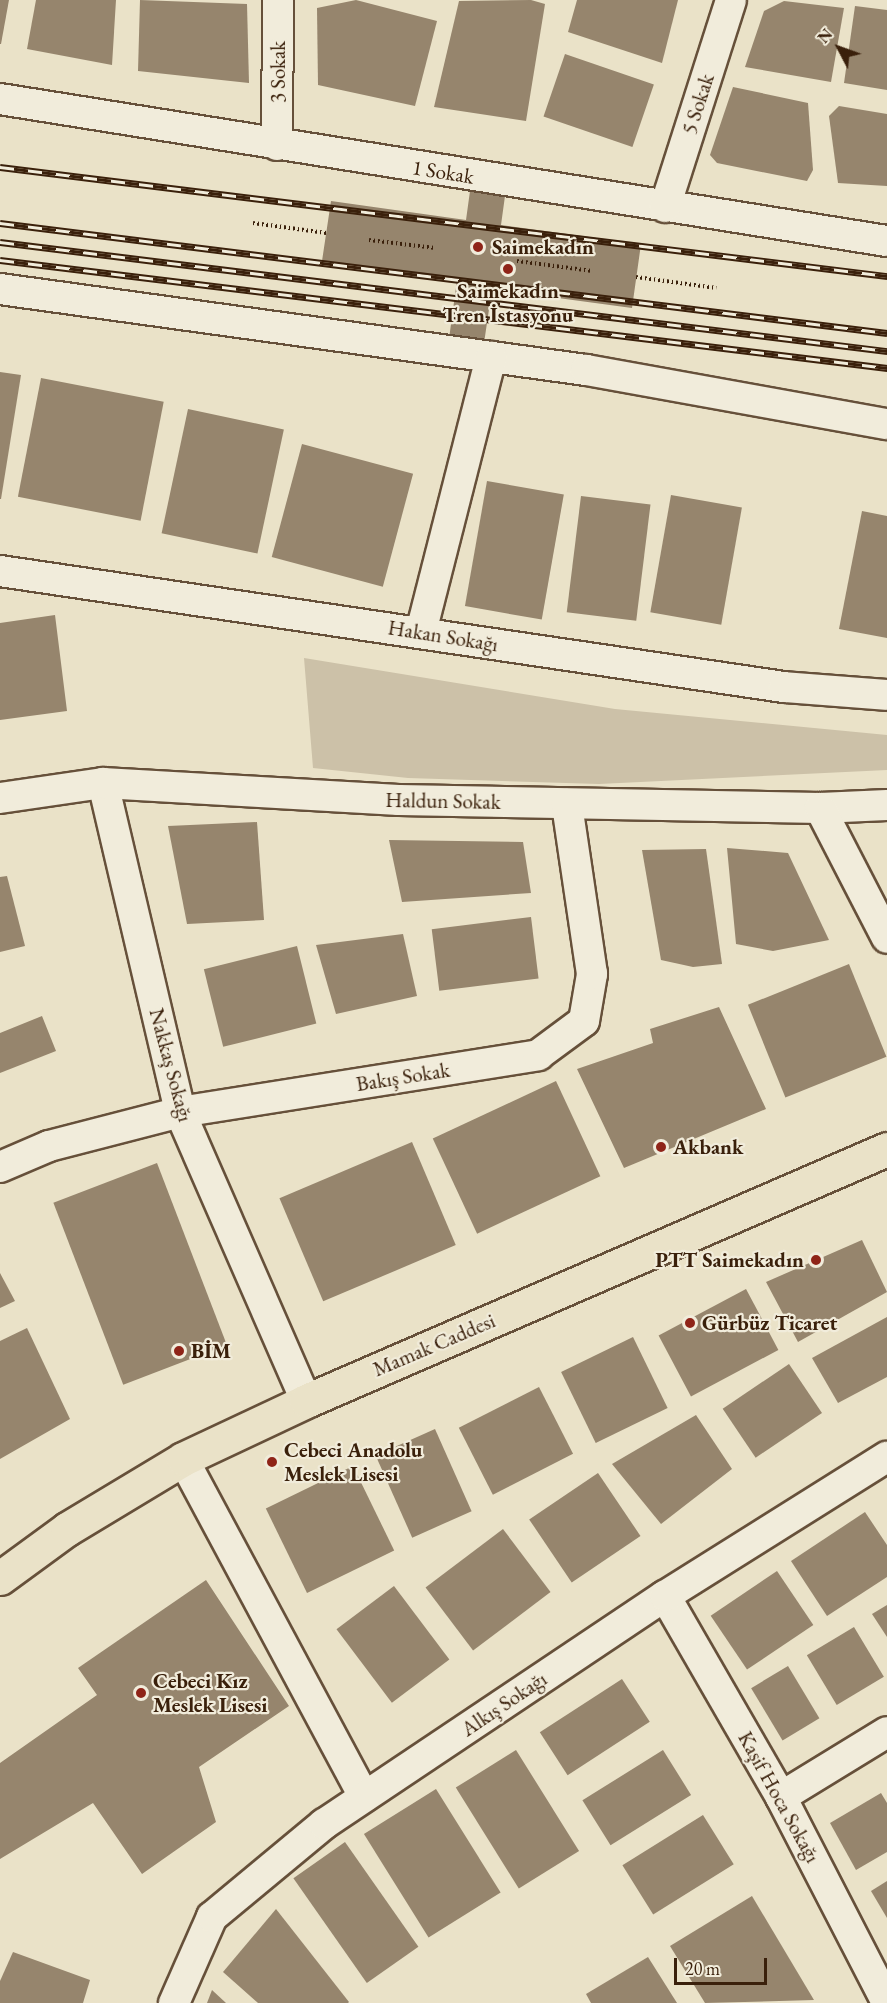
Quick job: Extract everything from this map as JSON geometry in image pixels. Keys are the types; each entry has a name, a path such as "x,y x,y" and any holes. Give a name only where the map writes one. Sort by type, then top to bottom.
{"main road":[{"name":"Mamak Caddesi","path":"0,1578 67,1530 183,1459 306,1401 887,1149"}],"street":[{"name":"3 Sokak","path":"278,0 278,145"},
{"name":"5 Sokak","path":"665,207 731,0"},
{"name":"1 Sokak","path":"0,99 665,207 887,240"},
{"path":"0,289 491,357 887,424"},
{"path":"421,632 491,357"},
{"name":"Hakan Sokağı","path":"0,571 784,687 887,695"},
{"name":"Haldun Sokak","path":"0,798 103,783 399,801 820,808 887,805"},
{"name":"Nakkaş Sokağı","path":"103,783 180,1112 306,1401"},
{"name":"Bakış Sokak","path":"0,1167 49,1146 180,1112 538,1055 584,1021 591,974 567,804"},
{"path":"820,808 887,938"},
{"name":"Alkış Sokağı","path":"174,2003 212,1917 324,1824 665,1596 887,1457"},
{"path":"183,1459 364,1797"},
{"name":"Kaşif Hoca Sokağı","path":"665,1596 781,1797 887,2002"},
{"path":"781,1797 887,1732"}],"path":[{"path":"253,223 326,233"},
{"path":"369,240 436,248"},
{"path":"518,261 592,271"},
{"path":"636,277 716,288"}],"shaded area":[{"path":"304,658 615,709 887,735 887,770 599,784 408,778 313,768"}],"building":[{"path":"0,0 9,0 1,44 0,44"},
{"path":"36,0 116,0 112,65 27,49"},
{"path":"140,0 247,4 249,83 138,71"},
{"path":"356,0 437,21 415,106 318,85 317,8"},
{"path":"531,0 545,4 526,121 434,107 459,1"},
{"path":"577,0 678,0 662,63 568,32"},
{"path":"784,1 844,8 831,82 745,67 764,11"},
{"path":"855,6 887,10 887,90 844,83"},
{"path":"565,54 654,85 632,147 544,116"},
{"path":"733,87 808,103 813,170 807,181 717,163 710,155"},
{"path":"839,106 887,114 887,186 838,183 829,116"},
{"name":"Saimekadın Tren İstasyonu","path":"470,191 505,196 501,225 641,244 632,308 492,289 483,350 448,346 457,280 322,261 331,201 466,220"},
{"path":"0,372 21,375 1,499 0,499"},
{"path":"41,378 164,402 141,521 18,497"},
{"path":"188,409 284,429 257,554 162,533"},
{"path":"302,444 413,474 383,587 272,557"},
{"path":"487,481 564,495 542,620 465,606"},
{"path":"671,495 742,508 721,625 650,612"},
{"path":"581,496 650,505 636,621 567,612"},
{"path":"862,511 887,516 887,638 839,629"},
{"path":"55,615 67,711 0,720 0,623"},
{"path":"257,822 264,920 187,924 168,826"},
{"path":"389,840 523,842 531,893 402,902"},
{"path":"727,848 788,853 829,940 773,951 736,944"},
{"path":"706,849 722,964 693,967 661,960 642,850"},
{"path":"7,876 25,946 0,952 0,877"},
{"path":"531,917 539,979 439,991 432,929"},
{"path":"403,934 417,996 336,1014 316,945"},
{"path":"297,946 316,1024 223,1047 204,969"},
{"path":"849,964 886,1057 785,1098 748,1005"},
{"path":"719,1007 766,1109 624,1168 577,1069 653,1043 650,1029"},
{"path":"42,1016 56,1051 0,1073 0,1033"},
{"path":"556,1081 600,1176 477,1234 433,1138"},
{"path":"412,1142 456,1245 323,1301 279,1198"},
{"path":"157,1163 227,1345 123,1385 53,1203"},
{"path":"862,1240 887,1292 798,1342 766,1282"},
{"path":"0,1273 15,1301 0,1308"},
{"path":"746,1289 778,1350 691,1396 659,1335"},
{"path":"887,1317 887,1377 838,1403 812,1358"},
{"path":"27,1328 70,1419 0,1459 0,1341"},
{"path":"633,1337 668,1408 596,1443 561,1372"},
{"path":"789,1364 822,1413 756,1458 723,1409"},
{"path":"539,1387 573,1454 493,1495 459,1428"},
{"path":"696,1415 732,1469 661,1524 612,1464"},
{"path":"435,1429 472,1511 412,1538 376,1455"},
{"path":"353,1466 394,1550 307,1593 266,1509"},
{"path":"598,1473 640,1536 572,1582 529,1519"},
{"path":"865,1512 887,1545 887,1577 827,1616 791,1561"},
{"path":"503,1529 551,1592 473,1650 426,1587"},
{"path":"777,1571 813,1625 747,1670 711,1616"},
{"path":"206,1580 289,1706 199,1767 216,1822 142,1874 93,1803 0,1859 0,1763 97,1695 78,1668"},
{"path":"394,1586 449,1659 392,1703 336,1629"},
{"path":"887,1605 887,1637 872,1614"},
{"path":"854,1627 884,1677 837,1705 807,1655"},
{"path":"788,1666 819,1718 783,1740 751,1688"},
{"path":"622,1679 650,1722 568,1775 540,1732"},
{"path":"516,1750 579,1851 519,1889 456,1788"},
{"path":"663,1750 691,1795 611,1845 582,1800"},
{"path":"436,1789 501,1892 429,1938 364,1834"},
{"path":"881,1793 887,1803 887,1852 856,1870 830,1823"},
{"path":"703,1815 734,1864 653,1915 622,1865"},
{"path":"345,1842 418,1947 367,1983 293,1878"},
{"path":"887,1881 887,1918 871,1891"},
{"path":"752,1896 814,2000 705,2003 670,1946"},
{"path":"276,1909 348,2003 258,2003 223,1972"},
{"path":"13,1952 90,1980 83,2003 0,2003 0,1981"},
{"path":"648,1957 677,2003 591,2003 586,1994"},
{"path":"212,1990 226,2003 207,2003"}],"railway":[{"path":"0,167 887,276"},
{"path":"0,223 887,333"},
{"path":"0,242 887,351"},
{"path":"0,260 887,368"}],"place":[{"name":"Saimekadın","path":"478,247"},
{"name":"Saimekadın Tren İstasyonu","path":"508,269"},
{"name":"Akbank","path":"661,1147"},
{"name":"PTT Saimekadın","path":"816,1260"},
{"name":"Gürbüz Ticaret","path":"690,1323"},
{"name":"BİM","path":"179,1351"},
{"name":"Cebeci Anadolu Meslek Lisesi","path":"272,1462"},
{"name":"Cebeci Kız Meslek Lisesi","path":"141,1693"}]}
